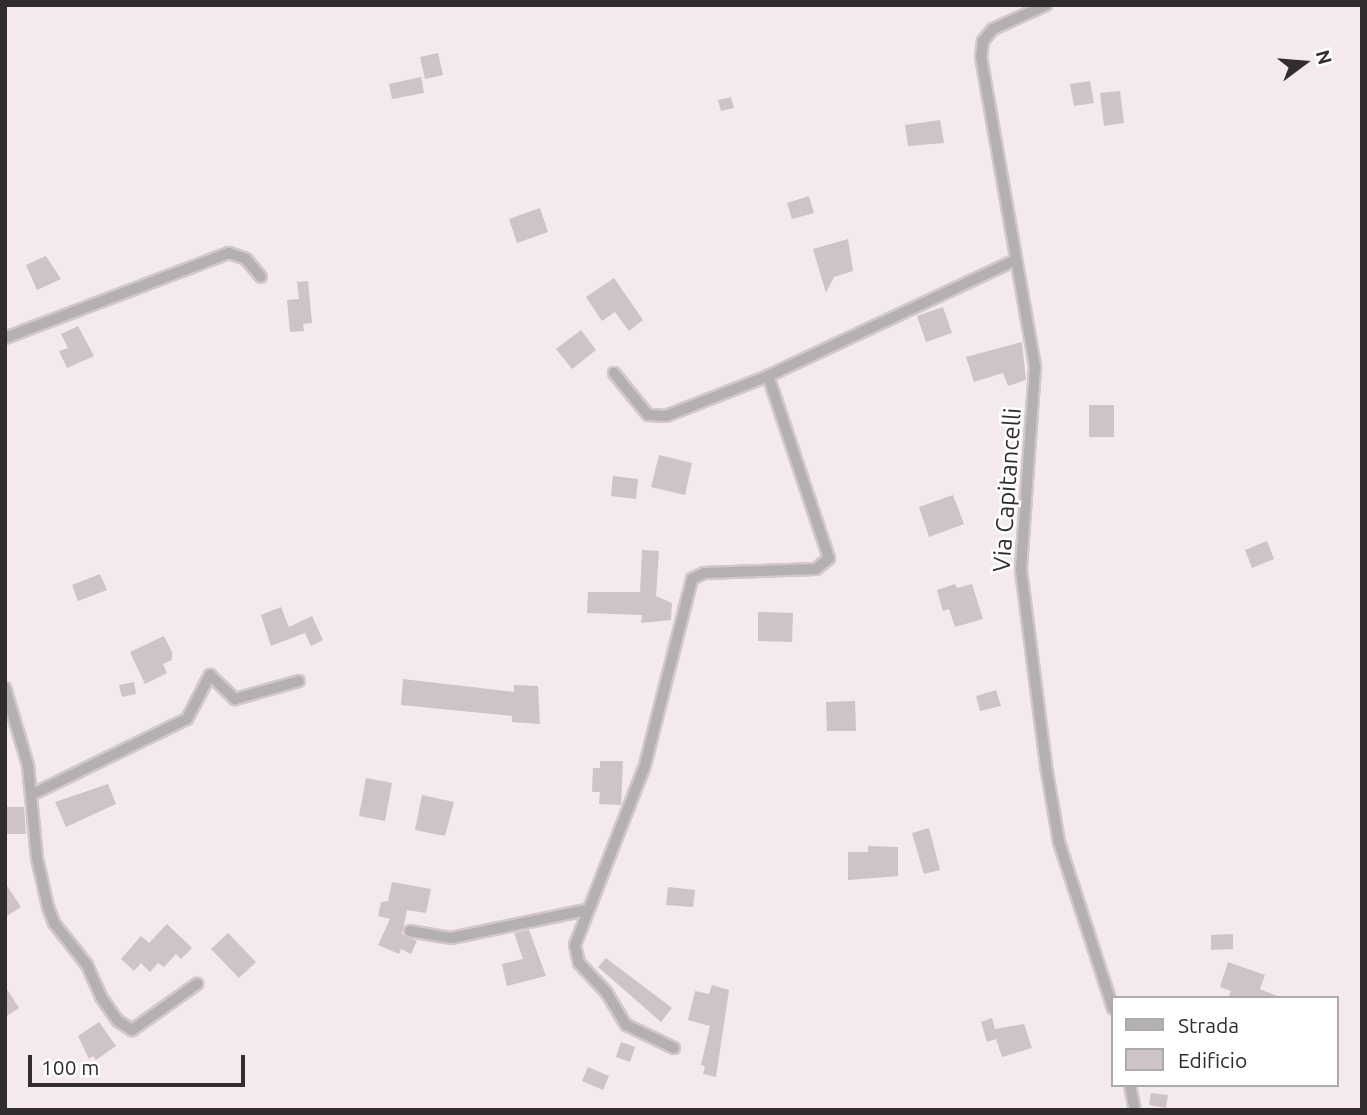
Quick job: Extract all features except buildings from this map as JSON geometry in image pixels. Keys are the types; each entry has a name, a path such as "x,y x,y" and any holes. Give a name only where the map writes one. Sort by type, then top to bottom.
{"street":[{"name":"Via Capitancelli","path":"1046,5 998,26 982,47 1014,261 1035,374 1021,534 1026,615 1057,836 1112,1005"},
{"path":"5,338 229,253 246,258 261,277"},
{"path":"614,373 641,409 656,418 768,376 1014,261"},
{"path":"674,1048 628,1028 607,993 581,967 575,945 586,910 645,765 692,579 704,573 819,569 829,558 768,376"},
{"path":"33,794 187,719 210,675 218,678 225,694 235,699 299,681"},
{"path":"5,688 21,728 33,794 37,858 49,911 118,1021 136,1030 197,984"},
{"path":"410,931 451,938 586,910"},
{"path":"1130,1087 1135,1110"}]}
